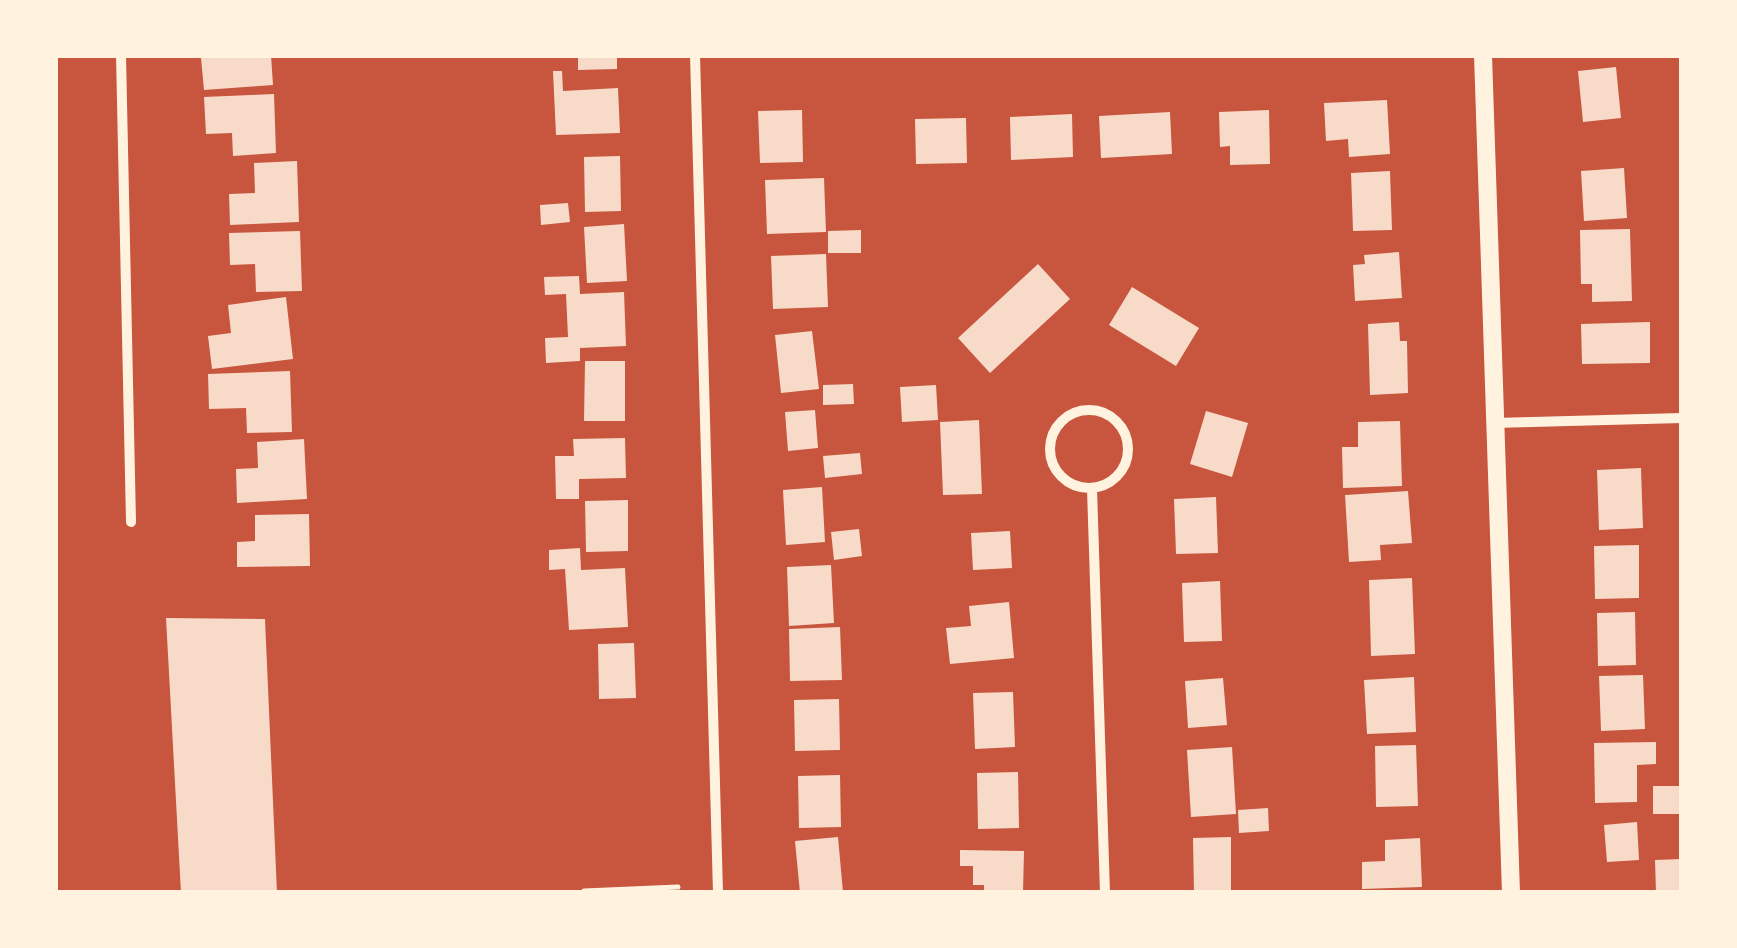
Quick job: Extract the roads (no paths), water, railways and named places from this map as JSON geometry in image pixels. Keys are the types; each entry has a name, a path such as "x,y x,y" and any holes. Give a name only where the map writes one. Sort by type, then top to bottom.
{"street":[{"path":"122,55 132,522"},
{"path":"695,55 718,893"},
{"path":"1482,55 1511,893"},
{"path":"1092,410 1116,420 1128,443 1128,456 1116,479 1092,489 1067,482 1052,462 1050,449 1058,425 1068,416 1092,410"},
{"path":"1494,424 1682,418"},
{"path":"1092,489 1105,893"}]}
